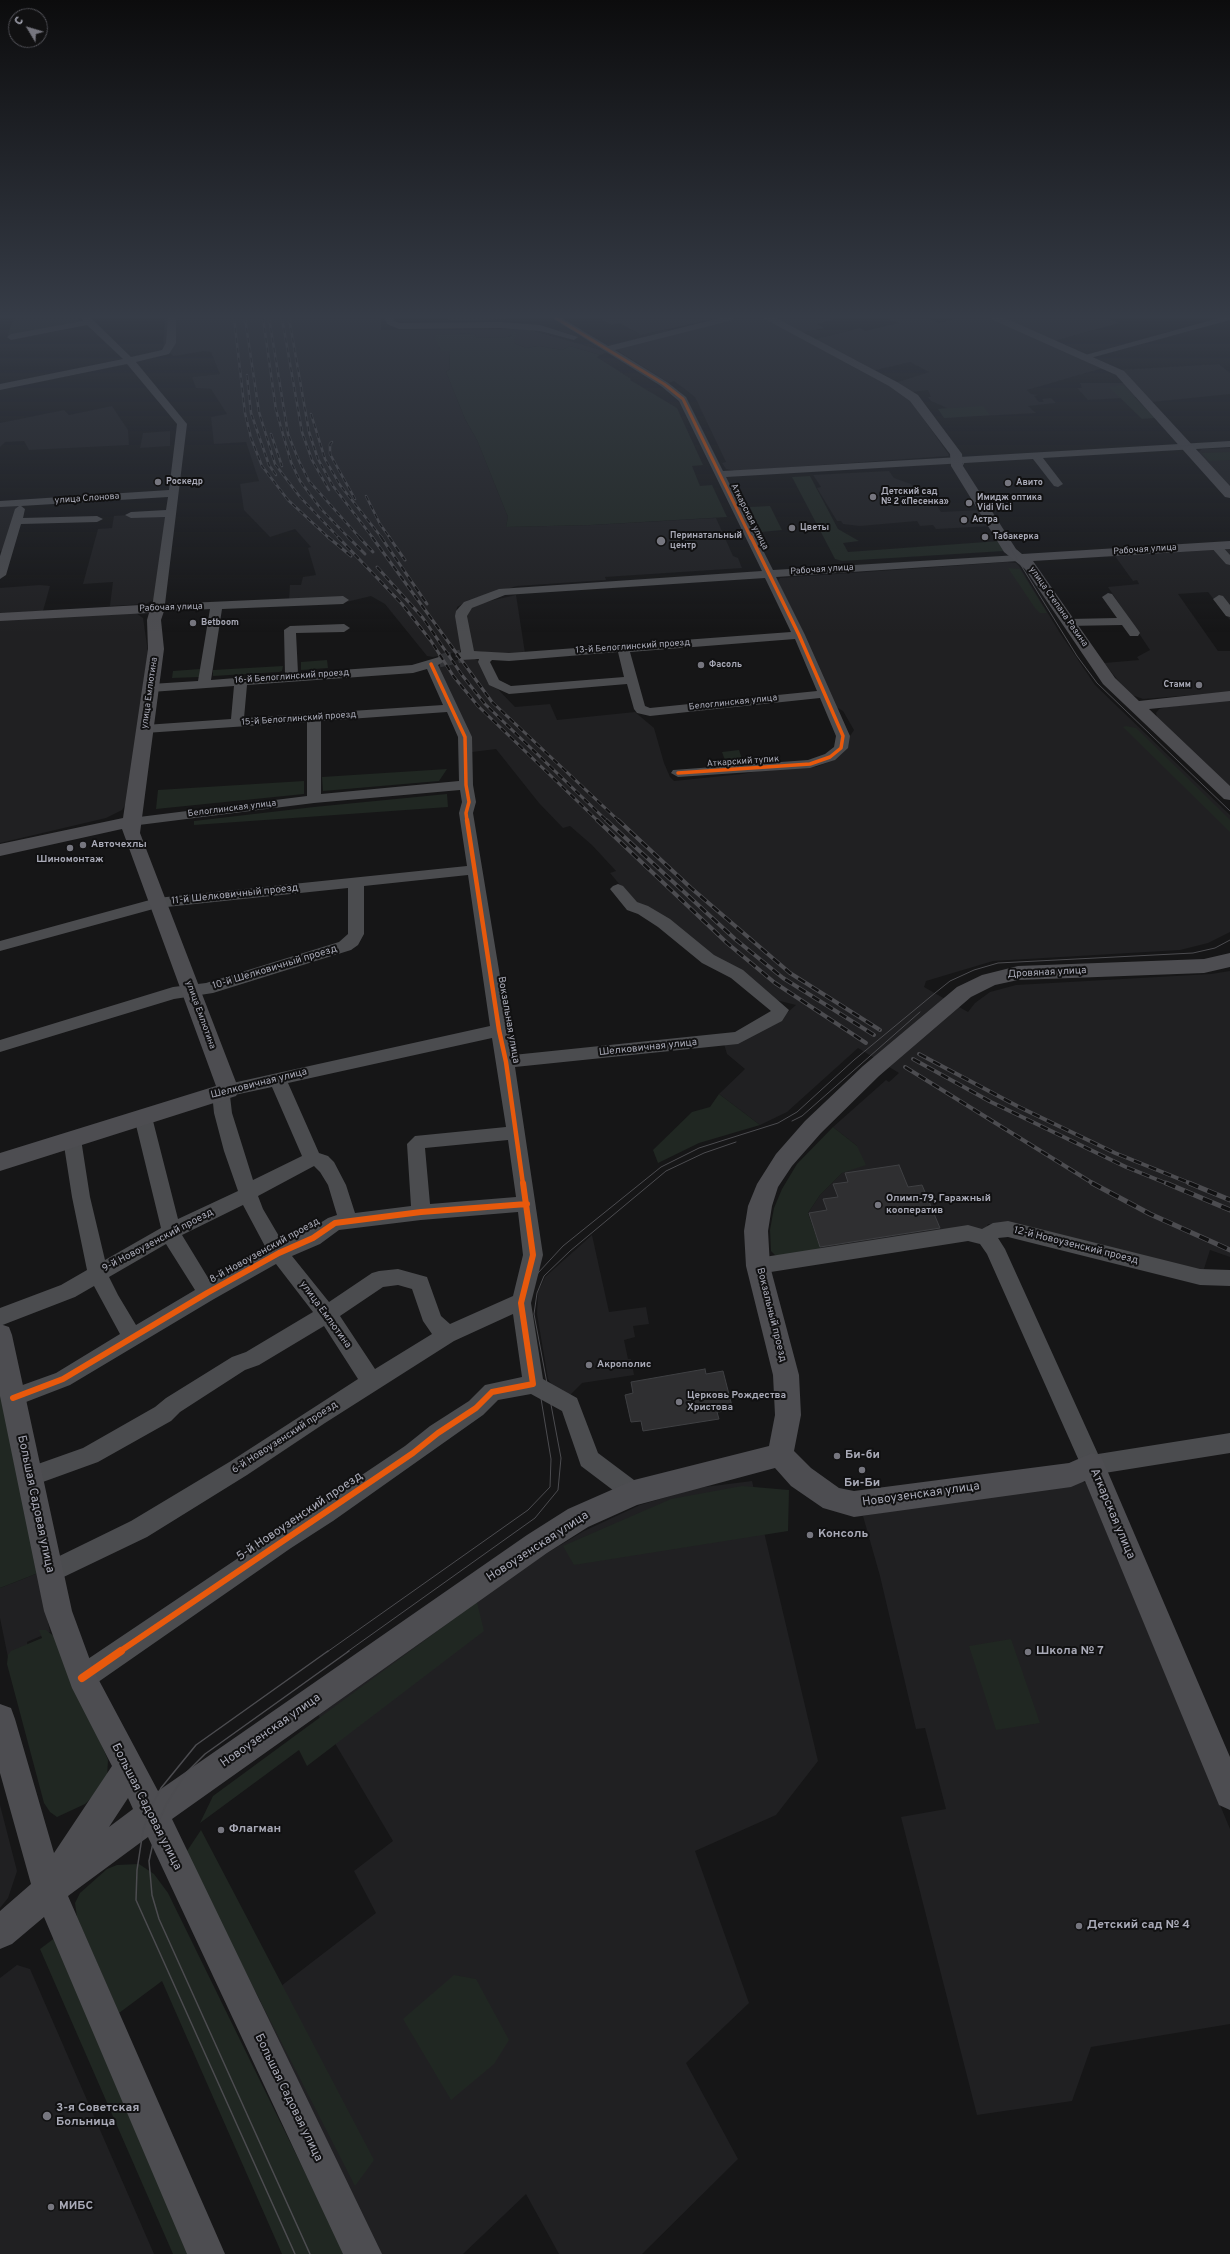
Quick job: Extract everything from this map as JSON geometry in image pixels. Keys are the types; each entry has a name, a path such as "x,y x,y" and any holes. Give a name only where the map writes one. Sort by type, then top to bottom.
{"main road":[{"name":"улица Степана Разина","path":"931,423 958,460 956,465 1011,552 1030,566 1109,680 1230,795"},
{"path":"1166,423 1230,494"},
{"name":"Рабочая улица","path":"1018,558 1230,545"},
{"name":"Рабочая улица","path":"0,618 158,608"},
{"name":"улица Емлютина","path":"158,608 154,620 156,649 131,822 131,832 191,991 224,1091"},
{"path":"1135,706 1230,696"},
{"name":"Белоглинская улица","path":"0,850 131,822"},
{"name":"Дровяная улица","path":"871,1071 952,1002 978,985 1010,974 1204,966 1230,960"},
{"name":"Вокзальный проезд","path":"780,1455 788,1415 786,1375 758,1266 756,1231 760,1206 768,1184 784,1160 813,1127 871,1071"},
{"name":"Шелковичная улица","path":"0,1162 224,1091"},
{"name":"Большая Садовая улица","path":"0,1335 58,1611 82,1678 128,1769 153,1814 362,2254"},
{"name":"Новоузенская улица","path":"0,1932 25,1913 49,1890 153,1814 538,1544 578,1518 634,1493 780,1455 801,1477 834,1499 854,1504 1071,1475 1092,1466"},
{"name":"Аткарская улица","path":"1092,1466 1230,1794"},
{"path":"0,1719 49,1890 206,2254"},
{"path":"49,1890 128,1769"}],"street":[{"name":"улица Емлютина","path":"158,608 161,597 181,423"},
{"name":"Аткарская улица","path":"694,423 799,635 823,694 843,736"},
{"path":"719,474 1230,444"},
{"path":"1035,455 1058,484"},
{"name":"улица Слонова","path":"0,504 173,493"},
{"path":"0,575 3,552 16,521 21,503"},
{"path":"131,515 171,513"},
{"path":"16,521 97,519"},
{"path":"1216,546 1230,562"},
{"name":"Рабочая улица","path":"465,655 461,616 462,611 468,605 503,592 1018,558"},
{"path":"1108,597 1134,634"},
{"path":"1225,598 1230,613"},
{"name":"Рабочая улица","path":"158,608 216,607 343,600"},
{"path":"204,684 216,607"},
{"path":"1070,623 1125,621"},
{"path":"292,677 290,630 344,628"},
{"name":"13-й Белоглинский проезд","path":"465,655 509,657 799,635"},
{"path":"487,656 484,662 494,682 509,690 631,680 623,648"},
{"name":"16-й Белоглинский проезд","path":"151,688 413,669 435,662"},
{"name":"Вокзальная улица","path":"435,662 452,708 465,737 466,785 469,802 466,813 527,1204 532,1255 522,1303 533,1384"},
{"name":"Белоглинская улица","path":"631,680 638,706 642,710 650,712 823,694"},
{"path":"237,723 241,681"},
{"name":"15-й Белоглинский проезд","path":"145,729 452,708"},
{"path":"314,718 314,799"},
{"name":"Аткарский тупик","path":"678,773 810,764 830,757 841,748 843,736"},
{"name":"Белоглинская улица","path":"131,822 314,799 466,785"},
{"name":"11-й Шелковичный проезд","path":"0,946 157,903 474,870"},
{"name":"10-й Шелковичный проезд","path":"0,1046 173,993 207,989 345,946 352,941 356,934 356,882"},
{"name":"Шелковичная улица","path":"506,1062 738,1038 776,1017 781,1010 737,974 708,959 664,924 643,910 632,906 618,889"},
{"name":"Шелковичная улица","path":"224,1091 499,1030"},
{"path":"278,1079 312,1159 321,1162 334,1179 348,1220"},
{"name":"улица Емлютина","path":"224,1091 223,1113 233,1151 254,1211 279,1253 327,1314 372,1382"},
{"path":"142,1117 174,1240 207,1294"},
{"path":"421,1212 416,1144 421,1141 515,1133"},
{"path":"72,1140 76,1157 81,1197 98,1274 110,1300 133,1336"},
{"name":"9-й Новоузенский проезд","path":"0,1317 68,1291 172,1233 312,1159"},
{"name":"8-й Новоузенский проезд","path":"13,1398 63,1379 133,1336 279,1253 313,1238 335,1223 348,1220 421,1212 527,1204"},
{"name":"12-й Новоузенский проезд","path":"986,1238 993,1231 1008,1229 1200,1277 1230,1278"},
{"path":"758,1266 968,1233 986,1238"},
{"name":"Аткарская улица","path":"986,1238 996,1249 1092,1466"},
{"path":"29,1477 90,1455 163,1414 173,1405 239,1363 252,1359 327,1314 379,1279 398,1277 420,1283 433,1321 447,1335"},
{"name":"6-й Новоузенский проезд","path":"49,1573 139,1529 240,1468 311,1420 447,1335 512,1305 522,1303"},
{"path":"533,1384 570,1405 589,1459 634,1493"},
{"name":"5-й Новоузенский проезд","path":"82,1678 283,1540 325,1514 438,1433 476,1408 492,1392 533,1384"},
{"name":"Новоузенская улица","path":"1092,1466 1230,1443"}],"shaded area":[{"path":"0,423 123,423 128,430 129,445 29,450 24,441 5,442 0,447"},
{"path":"212,423 467,423 477,440 508,517 506,527 591,525 716,518 733,556 738,558 742,568 605,577 606,580 517,586 469,600 457,607 456,616 463,647 458,652 433,657 427,656 385,604 371,596 342,603 289,601 290,585 301,585 303,577 316,575 308,548 311,547 295,529 270,537 244,510 240,484 259,481 246,442 214,444"},
{"path":"467,423 684,423 703,465 692,466 700,486 712,485 727,517 591,525 506,527 508,517 477,440"},
{"path":"707,423 927,423 949,455 736,471 726,469 722,463 726,462"},
{"path":"170,431 170,446 140,448 143,433"},
{"path":"1230,448 1230,488 1198,452 1202,449"},
{"path":"1230,452 1230,460 1209,461 1202,453"},
{"name":"Детский сад № 2 «Песенка»","path":"889,471 894,478 911,484 914,489 918,488 929,506 937,506 941,512 981,510 992,526 936,529 933,525 920,526 917,521 860,526 843,524 841,521 837,521 817,488 821,487 813,475"},
{"path":"810,476 838,529 859,541 843,543 848,552 1000,541 1004,551 842,561 835,559 792,477"},
{"path":"23,505 10,550 0,551 0,506"},
{"path":"770,506 782,530 761,532 750,507"},
{"path":"166,512 156,598 146,604 110,606 113,582 83,584 98,529 112,528 114,516"},
{"name":"Стамм","path":"1230,549 1230,620 1208,592 1178,594 1218,651 1230,651 1230,692 1143,699 1129,694 1104,663 1139,660 1137,657 1150,650 1108,587 1139,584 1137,580 1133,581 1115,556"},
{"path":"1007,562 1016,563 1019,566 1060,633 1095,685 1230,815 1230,932 1208,943 1180,950 993,961 926,981 924,987 968,1012 975,1003 990,992 1016,985 1211,974 1230,971 1230,1257 1210,1250 1202,1275 988,1224 986,1229 974,1229 821,1250 808,1213 820,1195 842,1173 857,1146 833,1127 886,1080 889,1082 899,1073 858,1048 787,1112 760,1125 719,1094 745,1069 727,1054 724,1044 780,1019 796,1005 776,1000 636,904 610,873 616,871 592,845 570,826 563,828 539,803 496,749 472,752 438,666 463,658 475,659 479,661 491,682 515,707 550,704 557,720 635,712 654,728 664,763 670,777 674,781 742,774 769,769 816,767 834,760 854,730 843,711 833,705 778,581 780,578"},
{"path":"1008,568 1020,569 1047,613 1040,613 1035,608"},
{"path":"40,585 50,586 43,611 0,614 0,588"},
{"path":"516,595 525,653 509,654 474,651 471,647 466,616 469,610 481,603"},
{"path":"136,613 143,618 148,652 127,802 122,810 106,818 0,843 0,620"},
{"path":"327,660 328,668 301,670 301,662"},
{"path":"283,666 282,671 279,672 213,676 213,670"},
{"path":"200,669 199,677 172,678 173,671"},
{"path":"1230,700 1230,788 1157,718 1156,713 1159,709 1166,707"},
{"path":"1126,726 1136,728 1230,820 1230,832 1123,727"},
{"path":"739,750 743,762 726,763 722,752"},
{"path":"447,769 439,781 323,791 322,777"},
{"path":"304,781 304,794 156,809 158,790"},
{"path":"447,794 448,807 194,825 194,821"},
{"path":"719,1094 760,1125 699,1143 658,1163 653,1150 692,1112 710,1107"},
{"path":"833,1127 857,1146 866,1165 842,1173 820,1195 808,1213 821,1250 781,1256 775,1255 771,1251 770,1230 774,1208 782,1189 797,1164"},
{"path":"592,1235 609,1312 646,1307 649,1324 633,1326 635,1337 624,1340 628,1359 631,1359 634,1375 582,1383 570,1395 552,1385 548,1379 537,1314 538,1292 545,1277"},
{"path":"0,1391 38,1573 0,1588"},
{"path":"1074,1479 1086,1483 1230,1829 1230,2024 1091,2047 1072,2101 977,2115 901,1817 946,1809 925,1728 916,1729 880,1576 863,1516"},
{"path":"752,1481 818,1761 776,1815 695,1851 749,2003 686,2063 738,2159 642,2254 559,2254 526,2194 463,2254 377,2254 255,2006 376,1913 354,1871 393,1841 317,1713 542,1556 584,1531 640,1505 697,1488"},
{"path":"742,1486 789,1490 788,1531 574,1565 563,1546 671,1499"},
{"path":"38,1573 50,1632 27,1642 33,1666 12,1677 0,1618 0,1588"},
{"path":"477,1602 484,1631 307,1766 299,1750 200,1823 213,1796"},
{"path":"39,1630 46,1630 55,1637 108,1760 107,1778 96,1793 85,1804 57,1817 50,1812 44,1803 7,1664 8,1655 11,1651 42,1638"},
{"path":"1011,1639 1040,1723 996,1730 969,1646"},
{"path":"0,1805 17,1871 8,1898 0,1908"},
{"path":"201,1830 374,2160 355,2186 185,1854"},
{"path":"139,1864 154,1874 168,1893 345,2254 282,2254 162,1981 119,2013 77,1917 75,1903 80,1893 107,1869 117,1865"},
{"path":"56,1937 196,2254 173,2254 40,1949"},
{"name":"3-я Советская Больница","path":"17,1965 30,1969 154,2254 0,2254 0,1978"},
{"path":"454,1975 476,1979 509,2040 494,2064 451,2100 403,2019"}],"building":[{"name":"Олимп-79, Гаражный кооператив","path":"899,1165 908,1187 922,1185 940,1228 820,1247 809,1213 827,1210 823,1199 838,1197 833,1184 848,1182 845,1173"},
{"name":"Церковь Рождества Христова","path":"705,1369 706,1374 723,1371 733,1410 717,1412 719,1419 643,1431 641,1421 631,1422 625,1395 633,1393 631,1382"}],"tunnel":[{"path":"439,661 461,656"}],"tram line":[{"path":"1230,443 976,458 965,461 961,468 1077,656 1097,683 1230,811"},
{"path":"327,1652 528,1510 550,1487 551,1459 527,1314 529,1292 538,1273 563,1246 661,1167 699,1148 778,1123 797,1112 854,1060 935,993 950,981 974,970 998,963 1193,953 1215,948 1230,940"},
{"path":"792,1121 802,1116 920,1012"},
{"path":"347,1652 535,1518 558,1490 561,1458 534,1314 537,1293 544,1276 570,1251 666,1171 704,1153 736,1142"},
{"path":"295,2254 136,1900 137,1870 143,1831 150,1809 161,1788 196,1745 328,1651"},
{"path":"310,2254 159,1919 152,1895 149,1861 157,1825 166,1805 185,1774 205,1754 349,1651"}],"railway":[{"path":"247,423 251,438 262,466 288,500 329,538"},
{"path":"255,423 269,465 276,475"},
{"path":"262,423 275,464 300,497 339,538"},
{"path":"280,423 291,462 300,481 321,509 349,538"},
{"path":"286,423 288,434 309,481 360,538"},
{"path":"300,423 312,460 329,490"},
{"path":"307,423 318,459 333,486 373,538"},
{"path":"314,423 325,459 340,485 382,538"},
{"path":"271,434 282,466"},
{"path":"332,442 330,444 330,454 355,499"},
{"path":"366,496 380,524 390,538"},
{"path":"328,537 351,556"},
{"path":"338,537 402,604 431,641 454,677 478,706 598,821"},
{"path":"359,537 373,552"},
{"path":"372,537 492,702 619,821"},
{"path":"381,537 427,604"},
{"path":"389,537 405,560"},
{"path":"349,538 365,554"},
{"path":"377,567 423,618 462,675 485,704 607,821"},
{"path":"597,820 727,943 775,983 866,1043"},
{"path":"606,820 735,939 783,978 874,1035"},
{"path":"618,820 691,888 790,973 880,1030"},
{"path":"919,1054 1019,1107 1115,1153 1192,1184"},
{"path":"913,1059 991,1102 1126,1167 1168,1184"},
{"path":"905,1067 1094,1184"},
{"path":"1092,1183 1150,1214 1230,1250"},
{"path":"1166,1183 1230,1210"},
{"path":"1189,1183 1230,1200"}],"cycle path":[{"path":"678,773 810,764 830,757 841,748 843,736 799,635 695,423"},
{"path":"82,1678 413,1453 438,1433 476,1408 492,1392 533,1384 521,1303 533,1255 506,1062 499,1030 466,813 469,802 466,785 465,737 431,664"},
{"path":"13,1398 63,1379 207,1293 279,1253 313,1238 335,1223 421,1212 527,1204"}],"place":[{"name":"Роскедр","path":"158,482"},
{"name":"Авито","path":"1008,483"},
{"name":"Детский сад № 2 «Песенка»","path":"873,497"},
{"name":"Имидж оптика Vidi Vici","path":"969,503"},
{"name":"Астра","path":"964,520"},
{"name":"Цветы","path":"792,528"},
{"name":"Табакерка","path":"985,537"},
{"name":"Перинатальный центр","path":"661,541"},
{"name":"Betboom","path":"193,623"},
{"name":"Фасоль","path":"701,665"},
{"name":"Стамм","path":"1199,685"},
{"name":"Авточехлы","path":"83,845"},
{"name":"Шиномонтаж","path":"70,848"},
{"name":"Олимп-79, Гаражный кооператив","path":"878,1205"},
{"name":"Акрополис","path":"589,1365"},
{"name":"Церковь Рождества Христова","path":"679,1402"},
{"name":"Би-би","path":"837,1456"},
{"name":"Би-Би","path":"862,1470"},
{"name":"Консоль","path":"810,1535"},
{"name":"Школа № 7","path":"1028,1652"},
{"name":"Флагман","path":"221,1830"},
{"name":"Детский сад № 4","path":"1079,1926"},
{"name":"3-я Советская Больница","path":"47,2116"},
{"name":"МИБС","path":"51,2207"}]}
